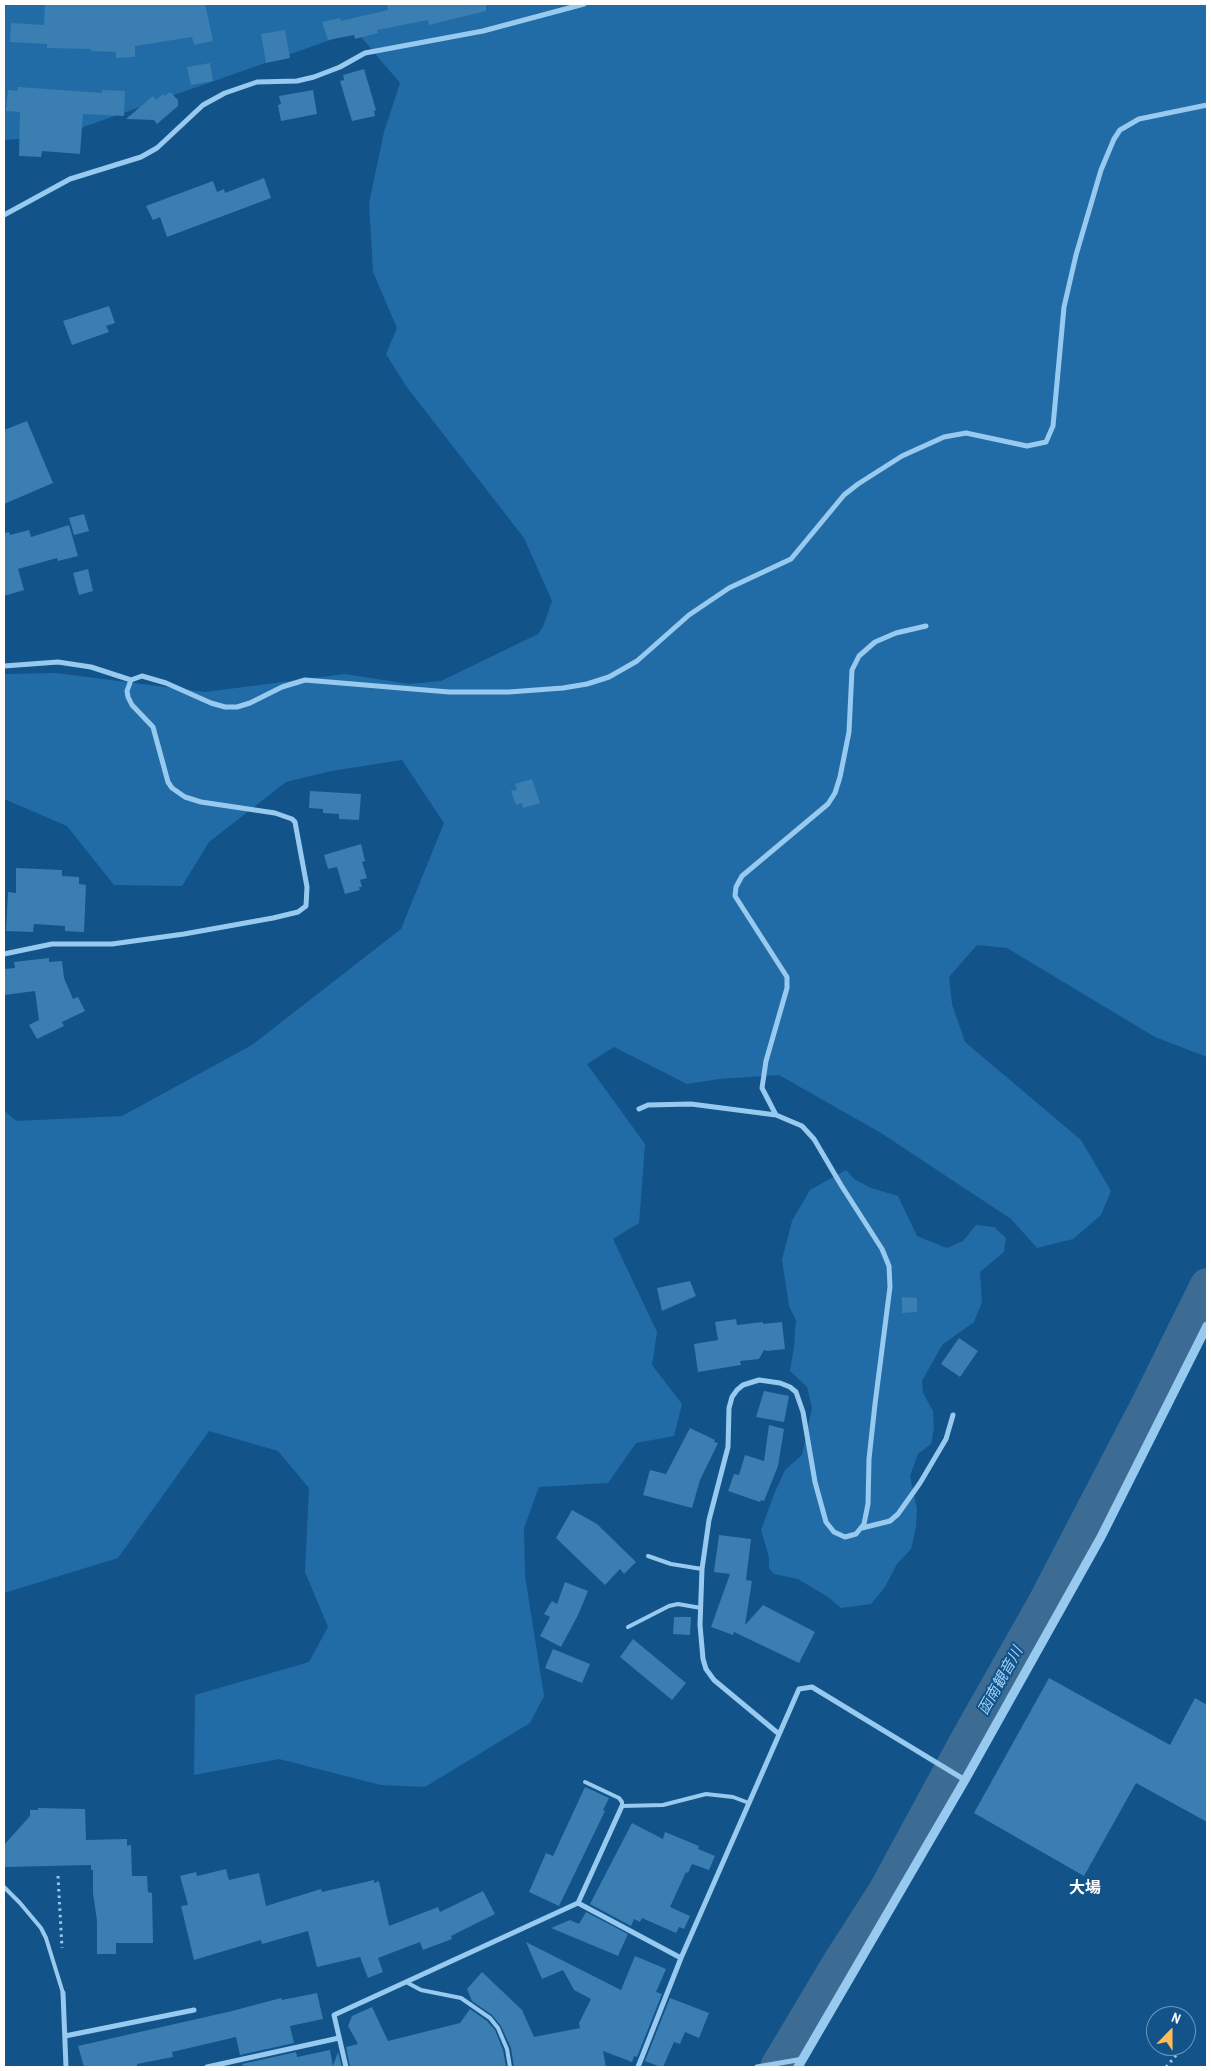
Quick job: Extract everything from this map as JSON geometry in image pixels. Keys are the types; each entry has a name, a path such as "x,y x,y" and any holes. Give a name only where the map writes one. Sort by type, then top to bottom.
{"street":[{"path":"4,215 70,179 141,157 156,148 203,105 225,93 257,82 298,81 314,77 374,51 483,32 584,4"},
{"path":"4,954 52,944 112,944 184,934 273,918 303,910 306,906 307,887 295,822 292,819 275,813 201,802 184,797 172,788 168,782 153,727 132,705 128,697 127,691 131,680 137,676 149,677 211,704 225,707 237,707 250,703 282,687 306,680 449,692 509,692 563,688 587,684 624,670 637,661 689,615 710,601 742,582 791,559 844,494 902,456 944,437 966,433 1027,446 1046,442 1053,426 1066,300 1076,255 1100,170 1114,139 1120,130 1139,119 1207,105"},
{"path":"776,1115 762,1088 766,1061 787,988 787,977 735,896 736,887 742,876 828,804 835,793 840,777 848,732 852,670 859,656 875,642 896,633 926,626"},
{"path":"4,666 58,662 109,671 131,680"},
{"path":"639,1109 648,1105 691,1104 776,1115 802,1126 814,1139 851,1202 882,1249 889,1266 890,1287 869,1459 868,1504 862,1528 856,1534 845,1537 834,1532 826,1522 815,1482 800,1400 796,1392 790,1387 775,1382 759,1380 743,1385 732,1397 729,1408 728,1447 709,1520 702,1568 703,1659 706,1669 720,1686 780,1734"},
{"path":"758,2067 800,2063 965,1780 1101,1537 1207,1326"},
{"path":"862,1528 890,1521 898,1514 920,1483 946,1439 953,1415"},
{"path":"638,2067 682,1958 799,1689 812,1687 965,1780"},
{"path":"346,2067 334,2015 578,1904 622,1806"},
{"path":"578,1904 606,1916 682,1958"},
{"path":"62,1993 66,2067"},
{"path":"65,2036 194,2010"},
{"path":"208,2067 339,2038"}],"lane":[{"path":"648,1556 658,1561 702,1568"},
{"path":"628,1627 669,1606 678,1604 701,1608"},
{"path":"585,1782 614,1795 622,1802 622,1806 663,1805 706,1794 733,1797 749,1803"},
{"path":"4,1887 20,1902 46,1938 62,1993"},
{"path":"406,1982 421,1990 461,1998 490,2018 498,2028 507,2048 510,2067"}],"path":[{"path":"58,1876 63,1954"},
{"path":"1166,2067 1176,2056"}],"shaded area":[{"path":"4,4 1207,4 1207,1057 1155,1037 1007,948 977,945 949,977 952,1004 965,1042 1081,1140 1111,1191 1101,1215 1073,1239 1037,1248 1011,1219 881,1133 779,1075 719,1079 687,1084 614,1047 587,1064 645,1144 639,1223 613,1239 657,1332 652,1365 682,1404 674,1436 636,1443 608,1483 539,1487 524,1528 525,1576 544,1696 530,1723 425,1787 381,1785 279,1759 194,1775 195,1695 309,1662 328,1627 305,1572 309,1488 278,1451 209,1431 118,1558 4,1593 4,1110 16,1121 122,1116 252,1045 401,929 444,823 402,760 331,771 286,782 209,842 182,886 114,885 67,826 4,799 4,674 56,673 205,692 345,674 409,684 441,681 538,634 543,627 552,601 524,538 406,386 386,354 397,328 373,272 369,203 384,132 400,83 356,31 58,136 4,140"},
{"path":"846,1170 854,1179 871,1188 898,1196 917,1236 947,1248 963,1241 976,1225 994,1227 1006,1238 1004,1252 980,1272 982,1302 974,1322 942,1345 922,1381 923,1393 933,1411 934,1428 931,1444 918,1454 910,1476 917,1509 916,1527 911,1549 897,1564 885,1587 871,1604 841,1608 828,1597 798,1579 774,1574 769,1568 769,1557 761,1530 785,1470 802,1455 812,1408 807,1387 790,1371 796,1320 789,1306 782,1260 792,1221 810,1190"}],"building":[{"path":"45,4 205,4 213,41 194,45 192,37 135,46 135,57 116,58 116,52 91,51 91,49 47,48 47,44 10,42 11,23 44,25"},
{"path":"387,4 486,4 486,11 429,25 428,20 377,30 378,33 355,39 354,35 328,40 322,22 340,18 341,21 388,10"},
{"path":"285,30 290,58 266,63 261,34"},
{"path":"210,63 213,81 191,85 187,67"},
{"path":"364,69 376,110 374,111 375,116 352,121 340,81 344,80 343,75"},
{"path":"18,87 102,93 102,90 125,91 124,116 83,114 80,154 42,151 41,157 19,156 20,112 6,111 8,90 17,91"},
{"path":"313,90 317,114 281,121 278,105 281,104 279,96"},
{"path":"170,92 178,100 178,106 157,124 154,120 126,119 153,96 156,100 163,94 165,96"},
{"path":"264,178 271,198 167,237 160,217 153,220 146,206 213,181 217,192 224,189 225,193"},
{"path":"109,306 115,323 106,326 109,332 72,345 63,321"},
{"path":"27,421 53,483 4,504 4,430"},
{"path":"84,514 89,531 74,535 69,518"},
{"path":"69,525 78,556 58,561 57,558 18,569 24,590 4,596 4,533 9,532 10,535 29,530 31,537"},
{"path":"88,569 93,591 79,595 73,573"},
{"path":"532,779 540,803 523,808 522,803 516,805 511,791 517,790 515,784"},
{"path":"310,791 361,794 359,820 339,819 339,814 323,813 323,809 309,808"},
{"path":"361,844 365,861 362,862 367,878 360,880 362,887 359,887 360,890 345,894 337,867 328,869 324,855"},
{"path":"16,868 62,870 62,876 79,877 79,884 86,885 84,932 65,931 65,926 34,924 33,932 6,931 8,892 16,893"},
{"path":"49,958 49,962 62,961 64,978 73,999 78,997 85,1011 62,1022 64,1026 37,1039 29,1025 39,1020 35,991 4,995 4,969 15,968 14,962"},
{"path":"690,1281 696,1296 662,1311 657,1288"},
{"path":"902,1297 917,1298 917,1312 902,1313"},
{"path":"736,1319 737,1325 782,1322 785,1349 764,1350 759,1359 740,1361 741,1365 698,1372 694,1344 718,1340 715,1322"},
{"path":"959,1338 978,1351 960,1377 941,1364"},
{"path":"764,1391 789,1396 784,1422 756,1417"},
{"path":"769,1425 784,1429 778,1466 764,1501 761,1500 760,1502 728,1491 734,1474 739,1475 745,1455 764,1461"},
{"path":"690,1428 718,1443 700,1480 692,1508 643,1495 650,1470 666,1474"},
{"path":"572,1510 597,1524 636,1562 624,1574 620,1569 605,1585 556,1538"},
{"path":"719,1535 751,1539 746,1580 752,1581 745,1625 763,1605 815,1632 799,1663 734,1632 733,1635 711,1627 730,1574 714,1572"},
{"path":"565,1582 588,1591 561,1647 540,1636 550,1617 544,1614 552,1601 557,1604"},
{"path":"674,1617 691,1617 690,1635 673,1634"},
{"path":"633,1639 686,1683 672,1700 620,1657"},
{"path":"553,1649 590,1664 582,1683 545,1668"},
{"path":"1049,1678 1170,1745 1195,1698 1207,1705 1207,1822 1136,1783 1084,1876 974,1813"},
{"path":"585,1787 609,1798 603,1810 605,1811 559,1906 529,1892 546,1853 553,1856"},
{"path":"38,1808 85,1809 86,1840 127,1839 127,1846 131,1845 132,1876 147,1876 148,1892 152,1893 153,1943 116,1943 116,1954 97,1954 97,1921 91,1865 4,1867 4,1845 30,1816 30,1810 38,1810"},
{"path":"632,1823 663,1839 665,1832 699,1846 698,1849 715,1856 709,1870 692,1864 688,1873 686,1872 670,1907 690,1916 684,1929 679,1927 676,1933 642,1918 640,1922 634,1919 631,1926 590,1904"},
{"path":"226,1869 229,1880 259,1873 266,1906 321,1889 322,1892 374,1880 374,1883 379,1881 389,1926 438,1907 440,1912 483,1891 495,1914 451,1936 452,1939 423,1950 420,1942 378,1958 383,1972 368,1978 360,1957 317,1967 308,1931 262,1944 261,1940 194,1960 181,1906 188,1905 180,1876 196,1872 197,1876"},
{"path":"586,1912 628,1934 618,1956 551,1928 570,1920 579,1924"},
{"path":"526,1942 621,1990 635,1956 666,1969 656,1992 662,1994 637,2057 634,2056 632,2062 603,2051 606,2067 514,2067 511,2048 501,2026 492,2015 472,2001 467,1989 482,1972 522,2010 534,2037 580,2028 579,2023 591,1999 574,1990 563,1970 542,1979"},
{"path":"317,1993 323,2019 290,2026 294,2043 240,2055 236,2037 172,2052 173,2057 137,2064 137,2067 84,2067 78,2046 281,1998 282,2000"},
{"path":"670,1998 709,2013 699,2038 685,2032 680,2044 674,2042 663,2067 661,2067 645,2061"},
{"path":"372,2007 388,2041 460,2023 470,2009 487,2021 495,2030 503,2050 506,2067 350,2067 346,2047 358,2044 348,2026 352,2016"},
{"path":"330,2050 333,2066 338,2052 342,2067 243,2067 242,2064 296,2052 297,2057"}],"waterway":[{"name":"函南観音川","path":"777,2067 839,1963 884,1893 1045,1602 1148,1404 1207,1285"}],"district":[{"name":"大場","path":"1085,1889"}]}
